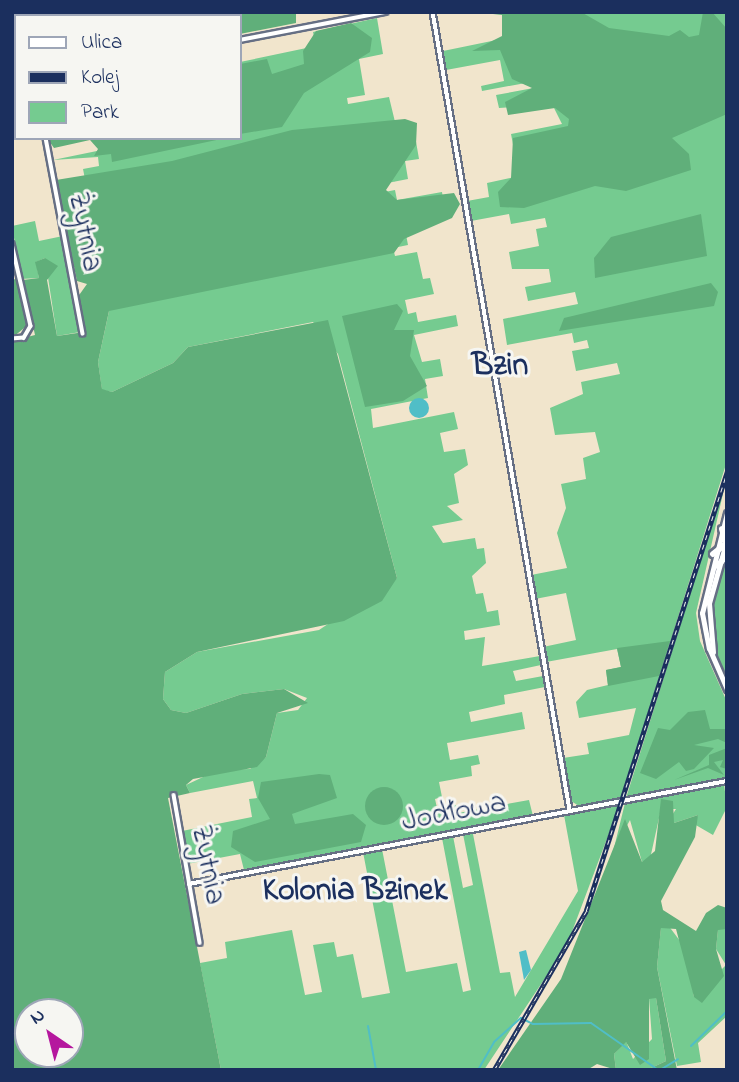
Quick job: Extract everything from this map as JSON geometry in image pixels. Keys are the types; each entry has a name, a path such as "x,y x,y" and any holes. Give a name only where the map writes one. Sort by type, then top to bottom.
{"highway":[{"path":"713,554 726,542 722,528"},
{"path":"718,566 727,554"}],"main road":[{"path":"727,513 713,554 703,619 727,689"},
{"path":"720,675 708,627 718,566 726,542"}],"street":[{"path":"242,40 385,12"},
{"path":"433,12 570,810"},
{"name":"Żytnia","path":"46,140 83,334"},
{"path":"12,244 30,326 26,336 12,339"},
{"name":"Jodłowa","path":"188,884 727,781"},
{"name":"Żytnia","path":"174,795 200,943"}],"green space":[{"path":"296,12 296,23 242,34 242,14 235,14"},
{"path":"475,12 581,12 609,28 669,36 680,30 689,37 699,35 703,12 712,12 727,29 727,114 672,138 689,154 691,170 626,191 595,186 524,208 500,207 498,192 511,178 513,138 568,126 569,119 555,108 508,115 505,102 532,88 512,79 500,50 472,51 502,36 502,15"},
{"path":"506,12 727,12 727,461 621,799 579,806 571,801 563,758 589,754 587,743 629,735 636,708 579,718 576,702 587,690 608,685 606,670 621,667 617,649 546,662 543,647 576,640 566,593 535,599 531,575 567,568 557,533 566,508 561,484 586,479 583,458 600,452 595,432 555,435 550,408 583,394 581,382 620,374 617,363 576,371 572,351 589,348 587,340 574,343 572,333 507,345 503,319 578,304 575,292 528,301 525,287 551,282 549,269 512,269 509,252 539,246 536,229 547,227 545,218 511,224 509,214 471,221 467,201 489,197 487,183 519,176 511,134 562,124 552,104 499,108 496,95 555,84 553,78 482,91 481,86 504,81 500,60 446,70 443,51 511,37"},
{"path":"377,18 383,54 359,59 365,95 347,98 348,104 389,97 396,126 413,124 419,159 405,161 408,179 367,187 369,195 395,190 397,200 442,192 446,217 404,224 408,245 393,248 395,256 417,252 423,279 430,278 434,294 405,300 408,314 416,312 418,322 456,315 458,326 414,335 422,362 440,359 443,376 425,379 428,398 371,409 373,428 454,412 458,429 440,433 444,452 465,449 468,465 454,474 459,503 447,506 463,520 432,526 443,543 475,538 477,549 484,548 486,563 472,576 476,594 483,593 487,612 498,610 500,625 464,631 465,640 485,637 482,666 540,656 541,665 513,671 516,681 543,676 545,687 504,695 505,704 469,712 471,722 522,712 525,729 447,743 450,760 478,755 480,764 471,766 472,776 439,782 442,797 435,799 437,808 456,805 458,813 529,800 534,820 467,834 473,834 500,973 510,972 515,997 578,891 564,815 620,804 567,945 484,1070 221,1070 200,963 227,958 225,942 292,930 305,995 322,992 313,945 334,942 337,957 353,954 362,998 390,993 363,852 245,874 240,854 187,864 182,831 252,817 249,799 257,798 253,781 190,793 186,785 218,770 250,769 266,757 277,713 298,710 307,698 284,689 242,694 186,713 171,710 163,699 165,672 197,652 319,630 397,578 338,354 313,322 188,347 173,363 112,392 102,390 98,362 111,302 72,261 66,235 95,230 83,169 99,166 98,157 53,160 131,144 130,140 242,140 242,62 316,46 313,32","holes":["463,834 473,885 463,888 453,836","442,838 471,990 463,992 457,963 406,972 382,849"]},
{"path":"351,23 372,38 370,52 304,93 282,127 242,134 242,64 267,59 272,74 304,64 303,51 316,31"},
{"path":"405,119 417,123 416,145 386,190 397,200 454,193 460,204 452,218 404,239 394,253 109,311 98,362 102,389 112,392 173,363 188,347 328,320 397,578 382,601 344,621 197,652 165,672 163,699 171,710 186,713 242,694 284,689 308,703 277,713 266,757 257,767 193,779 186,785 190,793 168,798 221,1070 12,1070 12,341 35,335 23,280 39,278 35,262 45,258 58,266 47,280 57,336 84,332 77,298 87,284 77,281 56,180 172,161 292,130"},
{"path":"48,140 90,140 54,148"},
{"path":"90,140 216,140 112,162 111,154 94,156 98,149"},
{"path":"701,214 707,256 595,278 594,258 611,237"},
{"path":"35,221 39,241 63,236 80,332 57,336 45,258 36,262 39,278 21,279 12,226"},
{"path":"19,278 29,324 12,338 12,280"},
{"path":"711,283 718,292 714,306 559,331 564,318"},
{"path":"397,304 403,311 394,330 414,330 410,356 427,386 403,401 365,407 342,316"},
{"path":"727,476 696,613 700,641 727,702 727,778 626,798"},
{"path":"727,557 727,682 714,645 712,611"},
{"path":"670,641 659,676 608,686 606,670 621,667 617,648"},
{"path":"705,710 710,729 727,729 727,743 718,739 694,745 714,748 694,769 686,771 679,762 656,779 640,773 658,728 670,730 688,712"},
{"path":"727,748 727,769 720,767 723,760 714,762 724,775 708,768 674,780 709,765 709,755"},
{"path":"319,774 330,775 337,798 292,814 295,824 353,814 366,825 361,842 255,862 231,847 233,831 270,819 258,798 261,782"},
{"path":"724,784 727,807 713,835 694,824 698,815 674,823 669,820 676,809 661,809 650,859 642,862 630,820 613,852 625,803"},
{"path":"384,787 397,793 403,806 397,819 384,825 371,819 365,806 371,793"},
{"path":"661,799 673,801 674,823 698,815 695,837 661,901 663,910 696,931 706,913 718,905 727,908 727,929 718,930 716,949 724,976 702,1003 694,997 676,929 661,928 657,967 677,1070 647,1070 666,1061 656,998 649,999 649,1059 640,1065 626,1042 614,1054 616,1070 597,1064 587,1070 498,1070 561,979 625,819 642,862 655,851"},
{"path":"668,925 686,949 694,997 726,965 716,949 718,929 727,929 727,1016 698,1043 701,1062 677,1066 657,967 661,927"},
{"path":"649,998 656,998 666,1061 647,1070 616,1070 614,1054 626,1041 633,1059 652,1039"}],"water":[{"path":"419,398 426,401 429,408 426,415 419,418 412,415 409,408 412,401"},
{"path":"526,950 531,970 524,980 519,952"}],"waterway":[{"path":"691,1046 727,1011"},
{"path":"478,1070 494,1042 521,1018 533,1024 591,1023 658,1070"},
{"path":"368,1026 376,1070"},
{"path":"660,1070 678,1059"}],"railway":[{"path":"494,1070 586,911 727,471"}],"district":[{"name":"Bzin","path":"500,367"},
{"name":"Kolonia Bzinek","path":"355,892"}]}
